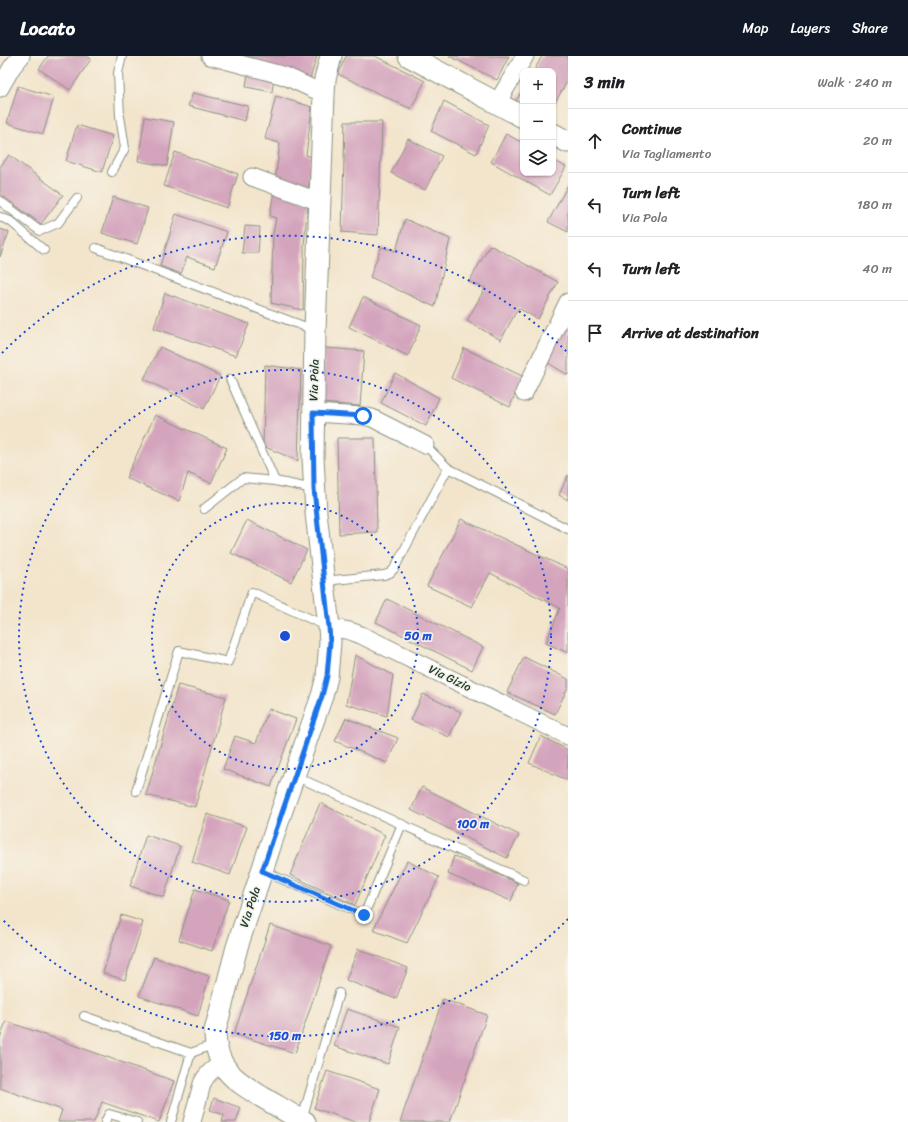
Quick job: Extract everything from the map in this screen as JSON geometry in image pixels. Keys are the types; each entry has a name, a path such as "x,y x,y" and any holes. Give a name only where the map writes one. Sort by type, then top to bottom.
{"street":[{"path":"0,88 12,67 21,56"},
{"path":"210,56 286,76 324,94"},
{"name":"Via Pola","path":"296,1120 236,1081 222,1064 214,1031 237,947 294,776 316,716 327,676 330,642 314,489 313,413 324,94 325,79 331,56"},
{"path":"409,56 520,115"},
{"path":"497,102 524,56"},
{"path":"556,136 568,142"},
{"path":"252,177 320,202"},
{"path":"524,393 568,302"},
{"path":"313,413 363,416 372,418 425,445"},
{"name":"Via Gizio","path":"329,627 350,631 361,635 568,736"},
{"path":"192,1122 205,1078 216,1067 222,1064"}],"lane":[{"path":"112,172 125,148 120,116 118,80 122,56"},
{"path":"0,201 40,231 58,223 77,198"},
{"path":"0,217 10,221 44,250"},
{"path":"96,248 315,330"},
{"path":"230,379 275,481"},
{"path":"425,445 448,468 568,529"},
{"path":"324,582 390,573 394,569 448,468"},
{"path":"204,509 243,478 275,481 314,489"},
{"path":"136,791 179,650 228,662 252,592 329,627"},
{"path":"294,776 524,880"},
{"path":"262,871 364,915 402,824"},
{"path":"296,1120 339,993"},
{"path":"84,1016 191,1054 216,1044"},
{"path":"171,1122 191,1054"},
{"path":"105,1122 109,1114 137,1122"}],"building":[{"path":"48,56 87,56 91,59 70,90 39,69"},
{"path":"238,56 317,56 309,82"},
{"path":"346,56 375,56 425,81 411,109 338,74"},
{"path":"449,56 509,56 497,80"},
{"path":"542,56 568,56 568,80 556,101 556,68 536,68"},
{"path":"248,72 274,77 272,92 246,87"},
{"path":"18,86 54,97 43,134 7,123"},
{"path":"193,93 248,106 245,121 188,106"},
{"path":"520,94 520,106 515,103"},
{"path":"276,96 312,107 306,155 312,157 308,193 275,181 280,143 265,139"},
{"path":"444,101 489,125 476,154 431,131"},
{"path":"145,117 174,122 167,166 138,161"},
{"path":"345,122 382,122 378,235 342,232"},
{"path":"77,125 113,136 102,172 66,161"},
{"path":"506,134 520,141 520,176 556,176 556,162 566,167 550,195 491,162"},
{"path":"408,139 442,156 425,190 391,173"},
{"path":"175,152 238,174 227,208 164,186"},
{"path":"9,155 63,195 41,224 0,194 0,167"},
{"path":"568,185 568,232 548,222"},
{"path":"274,190 308,202 304,245 303,310 271,303 273,234 276,218 270,216"},
{"path":"113,197 148,208 137,244 102,233"},
{"path":"176,214 227,232 215,267 187,257 181,274 160,266"},
{"path":"405,219 450,239 435,307 370,277 381,247 396,251"},
{"path":"245,226 260,227 258,253 242,253"},
{"path":"0,229 9,232 0,257"},
{"path":"490,245 558,282 538,319 518,308 501,340 467,321 485,288 469,282"},
{"path":"165,293 249,324 236,356 154,328"},
{"path":"363,297 421,325 408,356 349,327"},
{"path":"568,318 568,375 545,361"},
{"path":"160,347 220,376 204,409 144,379"},
{"path":"325,348 364,351 360,406 321,403"},
{"path":"464,348 522,376 510,407 451,378"},
{"path":"265,365 301,370 298,461 263,446"},
{"path":"395,373 439,398 426,426 381,403"},
{"path":"155,415 227,448 211,483 188,473 179,501 126,478"},
{"path":"337,438 375,438 377,532 339,534"},
{"path":"568,475 568,500 559,495"},
{"path":"461,519 568,569 568,653 546,643 560,608 490,573 472,607 427,586"},
{"path":"247,520 307,550 291,582 231,553"},
{"path":"387,599 483,647 472,670 376,622"},
{"path":"355,655 393,675 387,716 346,704"},
{"path":"524,657 568,679 568,687 555,714 507,692"},
{"path":"178,685 226,697 195,807 146,795"},
{"path":"423,694 461,712 449,737 411,720"},
{"path":"269,709 296,719 271,787 223,769 235,736 256,743"},
{"path":"346,718 398,738 387,763 335,741"},
{"path":"541,736 568,750 567,780 529,763"},
{"path":"422,787 519,835 507,858 411,810"},
{"path":"320,803 385,835 355,905 290,875"},
{"path":"207,814 247,827 230,875 192,862"},
{"path":"146,835 180,846 164,897 130,886"},
{"path":"454,856 518,883 511,901 448,874"},
{"path":"407,861 439,877 407,943 373,930"},
{"path":"195,889 229,900 212,951 179,940"},
{"path":"121,915 143,922 125,980 103,973"},
{"path":"270,925 331,946 295,1053 234,1034"},
{"path":"358,949 408,968 396,999 346,980"},
{"path":"154,957 209,976 198,1016 139,996"},
{"path":"443,999 487,1015 450,1122 400,1122"},
{"path":"347,1009 400,1027 388,1064 334,1046"},
{"path":"6,1021 174,1081 159,1122 102,1102 94,1122 58,1122 62,1110 0,1088 0,1038"},
{"path":"327,1071 380,1089 369,1122 355,1122 314,1108"},
{"path":"214,1098 241,1108 236,1122 222,1122 224,1115 210,1110"}],"route":[{"path":"363,416 313,413 312,458 314,489 330,642 327,676 316,716 262,871 364,915"}]}
